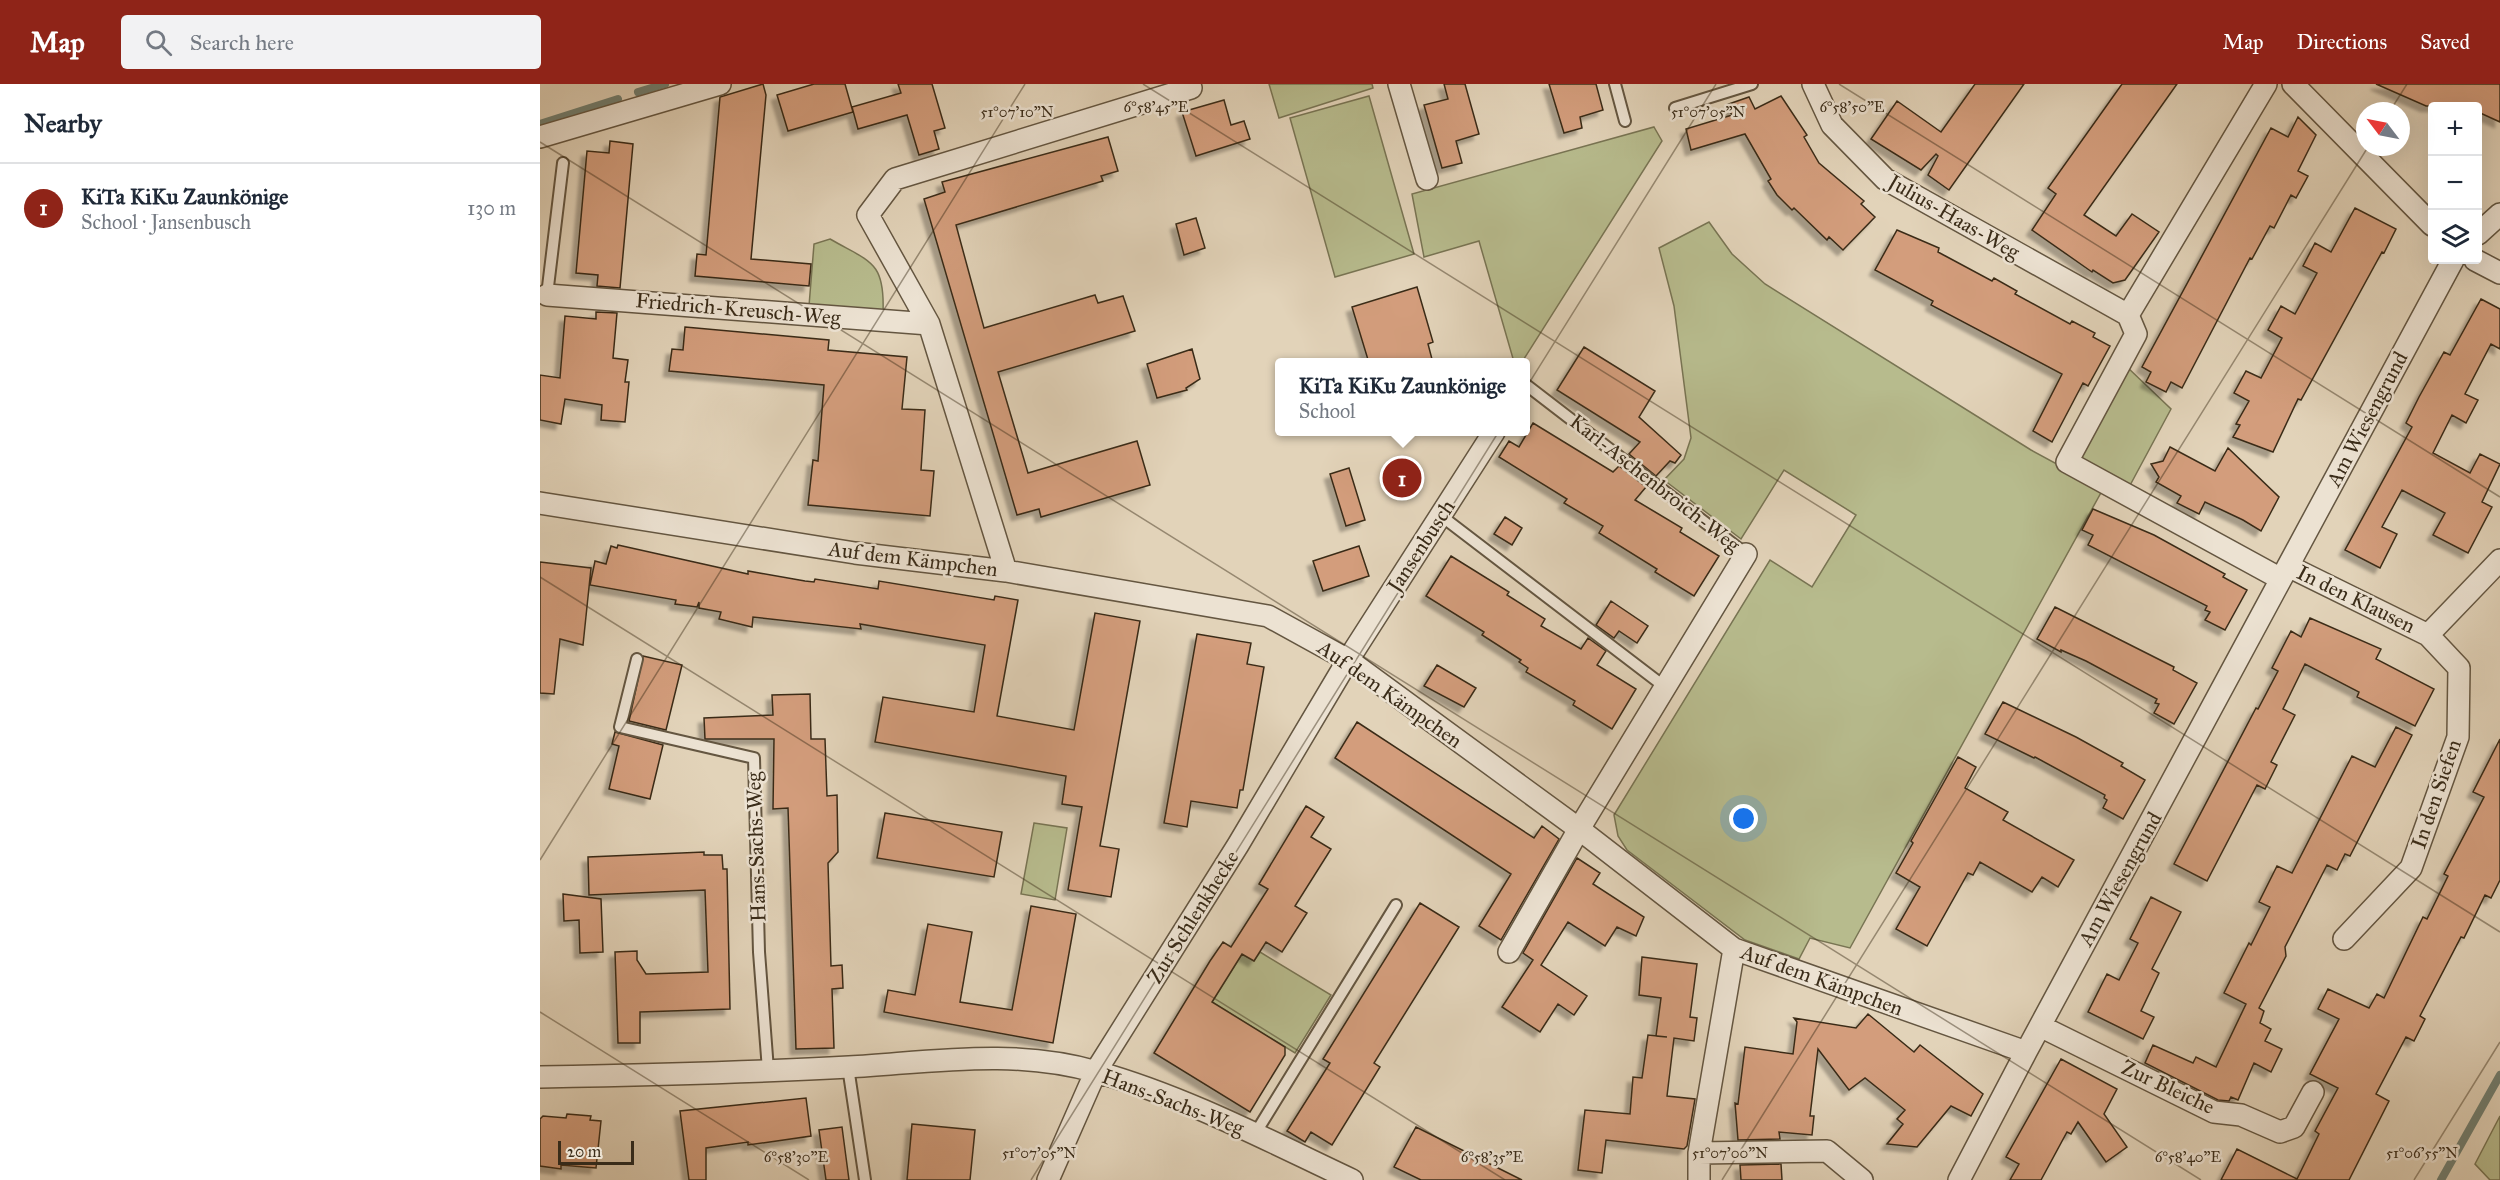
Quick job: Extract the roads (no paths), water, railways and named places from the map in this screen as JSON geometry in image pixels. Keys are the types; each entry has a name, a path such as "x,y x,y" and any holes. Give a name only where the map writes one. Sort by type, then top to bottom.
{"street":[{"path":"540,137 720,84"},
{"path":"1399,84 1426,179"},
{"name":"Julius-Haas-Weg","path":"1813,84 1832,125 1885,179 2128,315"},
{"path":"2266,84 2128,315 2136,334 2067,462 2284,572"},
{"path":"2293,84 2428,220"},
{"path":"1006,571 929,324 868,215 895,179 1191,88"},
{"path":"2482,230 2500,214"},
{"name":"Am Wiesengrund","path":"1959,1180 2451,264"},
{"path":"2482,264 2500,273"},
{"name":"Friedrich-Kreusch-Weg","path":"547,295 929,324"},
{"name":"Jansenbusch","path":"1348,660 1491,436"},
{"name":"Auf dem Kämpchen","path":"540,502 855,553 1006,571 1268,616 1348,660 1579,829 1734,949 2026,1052"},
{"name":"Karl-Aschenbroich-Weg","path":"1509,952 1579,829 1746,554"},
{"name":"In den Klausen","path":"2284,572 2428,634 2500,560"},
{"name":"In den Siefen","path":"2344,939 2411,868 2458,737 2459,668 2428,634"},
{"name":"Zur Schlenkhecke","path":"1048,1180 1096,1071 1238,845 1348,660"},
{"path":"1699,1180 1699,1154 1734,949"},
{"name":"Zur Bleiche","path":"2040,1026 2214,1112 2241,1115 2280,1132 2294,1127 2313,1092"},
{"name":"Hans-Sachs-Weg","path":"540,1077 848,1067 990,1056 1041,1062 1096,1071 1204,1110 1352,1180"},
{"path":"1699,1154 1827,1151 1862,1180"}],"lane":[{"path":"1615,84 1625,122"},
{"path":"1675,108 1752,84"},
{"path":"547,295 563,163"},
{"name":"Karl-Aschenbroich-Weg","path":"1530,388 1746,554"},
{"path":"1440,515 1665,687"},
{"name":"Hans-Sachs-Weg","path":"637,659 620,726 754,758 759,952 768,1070"},
{"name":"Hans-Sachs-Weg","path":"1255,1134 1396,905"},
{"path":"848,1067 865,1180"}],"waterway":[{"path":"638,92 665,84"},
{"path":"540,124 618,99"},
{"path":"2441,1180 2500,1075"}],"place":[{"name":"KiTa KiKu Zaunkönige","path":"1402,478"}]}
